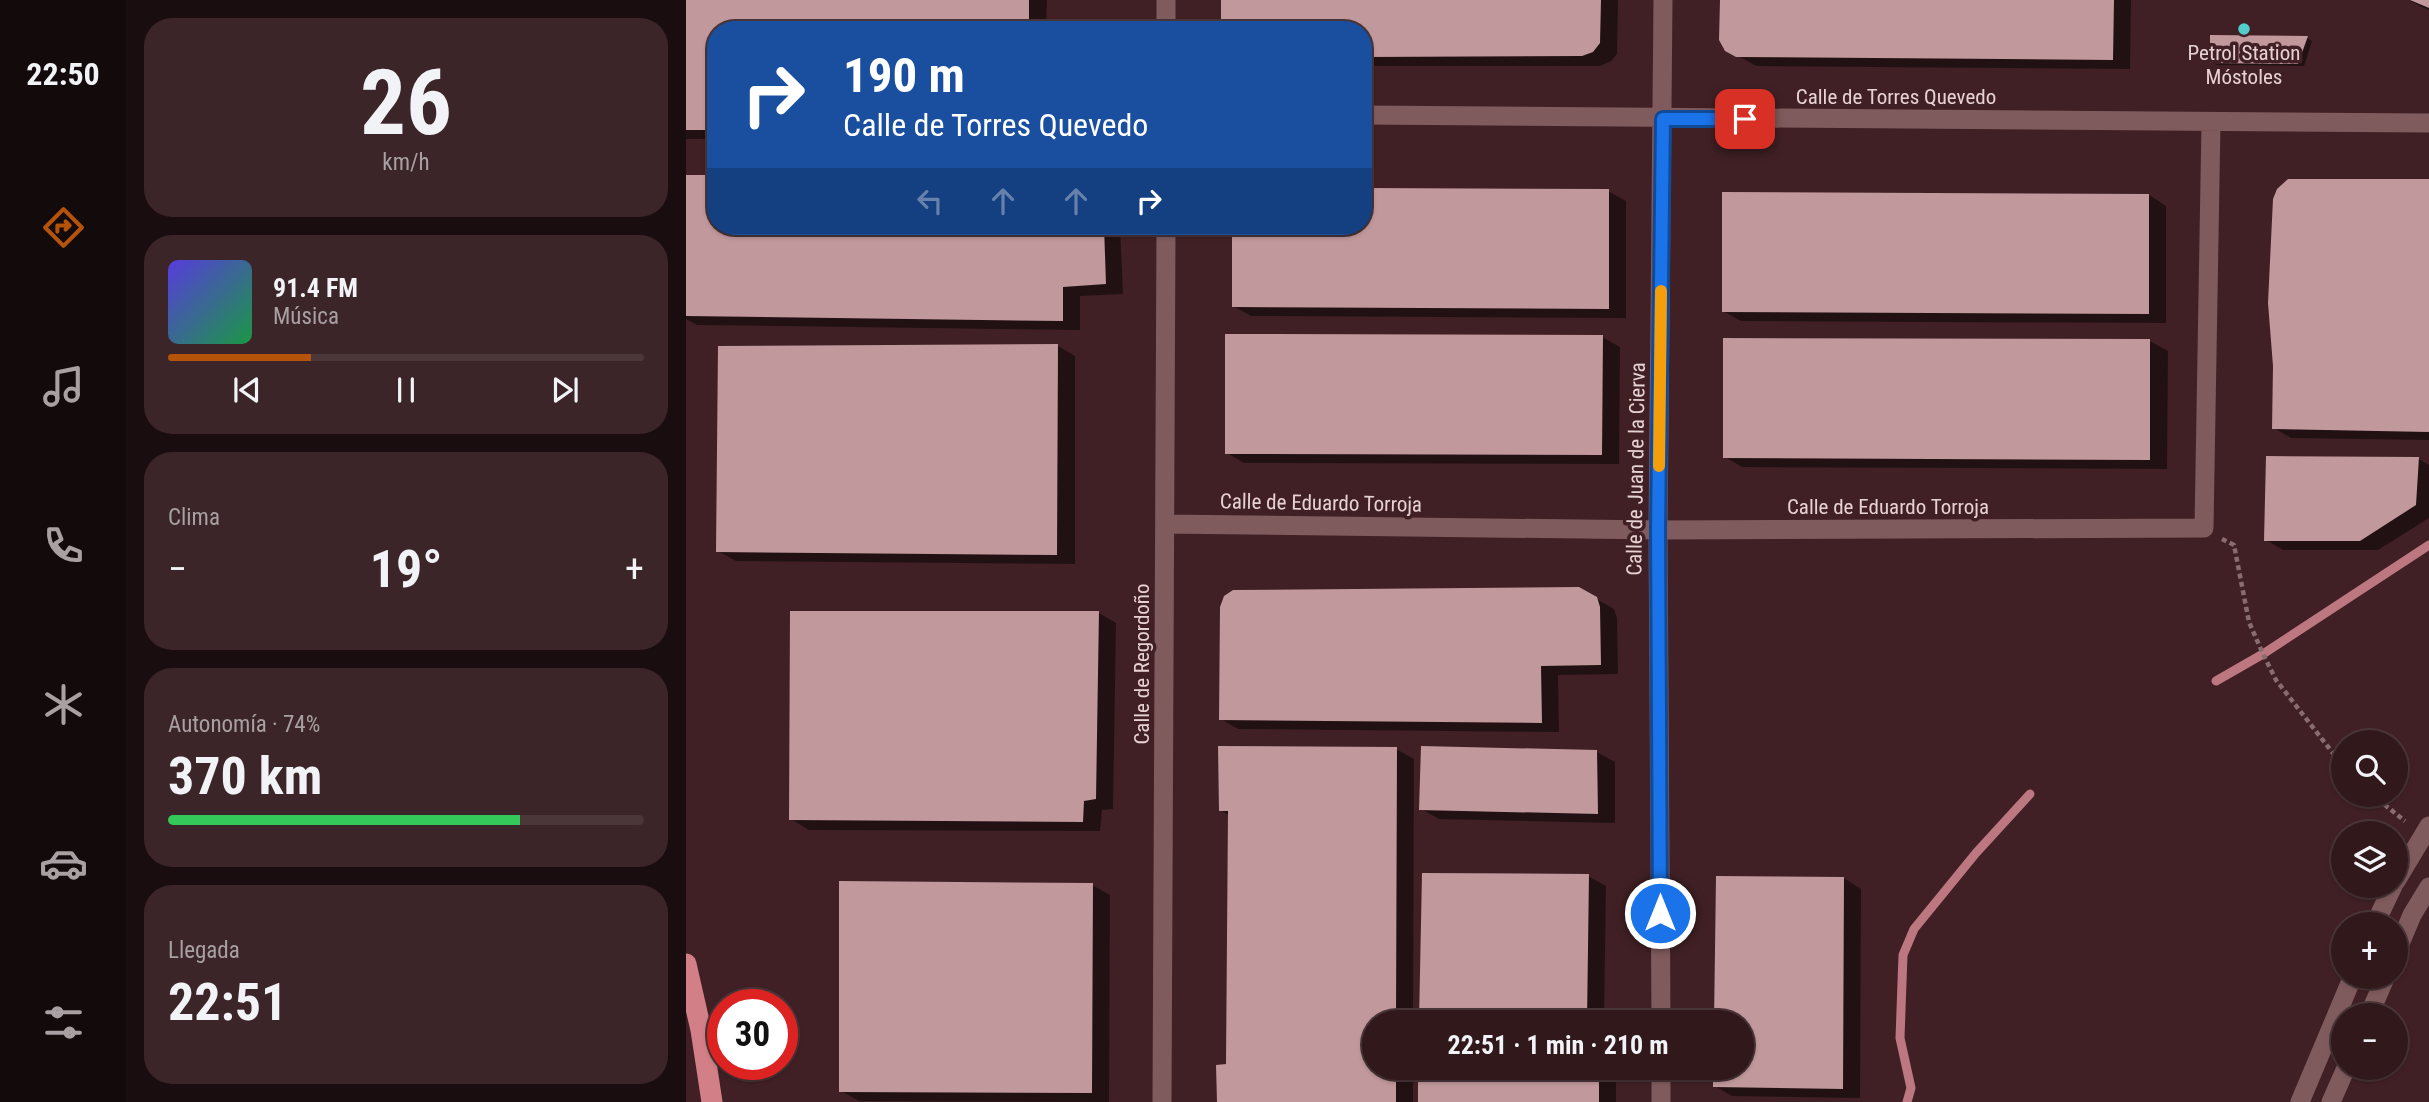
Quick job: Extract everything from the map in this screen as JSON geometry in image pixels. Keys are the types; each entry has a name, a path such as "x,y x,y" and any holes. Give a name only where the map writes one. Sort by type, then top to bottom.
{"highway":[{"path":"686,964 701,1030 712,1102"}],"street":[{"path":"1166,0 1166,21"},
{"name":"Calle de Juan de la Cierva","path":"1661,1010 1658,530 1663,0"},
{"name":"Calle de Torres Quevedo","path":"1372,115 2429,123"},
{"path":"2204,528 2211,122"},
{"name":"Calle de Regordoño","path":"1162,1102 1166,235"},
{"name":"Calle de Eduardo Torroja","path":"1165,524 1658,530 2204,528"},
{"path":"2408,860 2426,830"},
{"path":"2408,924 2429,887"},
{"path":"2300,1102 2348,989"},
{"path":"1661,1080 1661,1102"},
{"path":"2331,1102 2341,1080"}],"path":[{"path":"2204,528 2234,545 2249,622 2267,662 2276,680 2331,751"},
{"path":"2391,807 2426,830"}],"building":[{"path":"686,0 1029,0 1029,21 707,21 707,130 686,130"},
{"path":"1221,0 1601,0 1600,43 1593,52 1582,56 1372,57 1372,21 1221,21"},
{"path":"1720,0 2114,0 2113,60 1736,57 1725,51 1719,40"},
{"path":"2410,0 2429,0 2429,8"},
{"path":"2210,35 2308,36 2298,64 2210,63"},
{"path":"686,175 707,175 707,235 1104,235 1106,284 1063,287 1063,321 686,316"},
{"path":"2288,179 2429,179 2429,432 2272,429 2273,366 2268,303 2273,199 2277,189"},
{"path":"1372,188 1609,189 1609,309 1232,307 1232,235 1372,235"},
{"path":"1722,192 2149,194 2149,314 1722,312"},
{"path":"1225,334 1603,335 1602,455 1225,454"},
{"path":"1723,338 2150,339 2150,460 1723,458"},
{"path":"1058,344 1057,555 716,552 718,346"},
{"path":"2266,456 2419,457 2416,505 2360,541 2264,541"},
{"path":"1579,587 1597,597 1600,607 1601,665 1541,666 1542,723 1219,720 1220,607 1224,596 1233,590"},
{"path":"790,611 1099,611 1096,799 1084,801 1083,822 789,820"},
{"path":"1218,746 1397,747 1396,1010 1362,1010 1362,1080 1396,1080 1396,1102 1217,1102 1216,1065 1226,1064 1228,811 1219,811"},
{"path":"1421,746 1597,750 1598,814 1419,810"},
{"path":"1422,873 1589,874 1587,1010 1419,1010"},
{"path":"1716,876 1844,877 1843,1089 1713,1087 1713,1080 1754,1080 1754,1010 1714,1010"},
{"path":"839,881 1093,883 1092,1093 839,1092"},
{"path":"1418,1080 1599,1080 1599,1102 1418,1102"}],"waterway":[{"path":"2216,681 2263,654 2429,545"},
{"path":"1907,1102 1911,1088 1900,1038 1903,955 1914,929 1976,853 2030,794"}],"slow traffic":[{"path":"1659,466 1661,291"}],"place":[{"name":"Petrol Station Móstoles","path":"2244,29"}],"route":[{"path":"1660,913 1658,530 1663,119 1745,119"}]}
